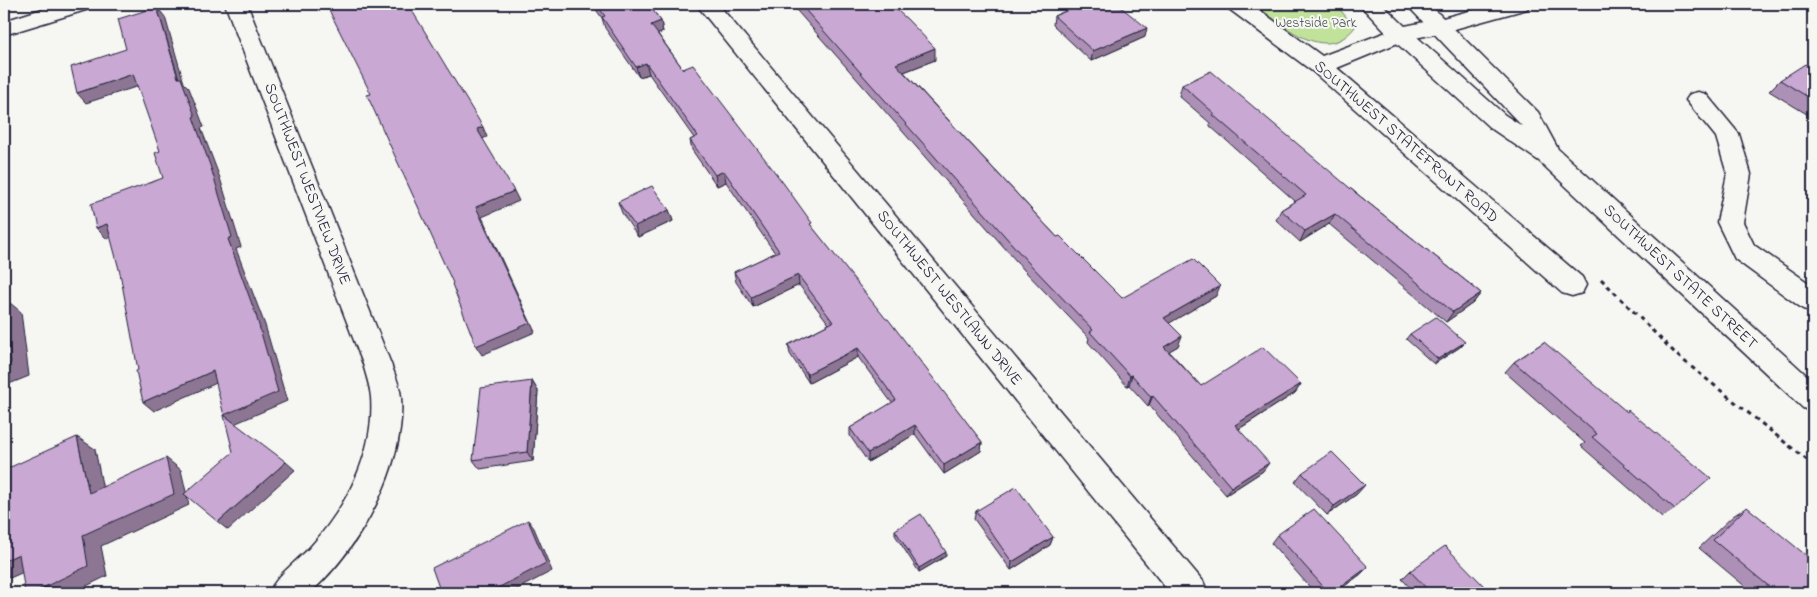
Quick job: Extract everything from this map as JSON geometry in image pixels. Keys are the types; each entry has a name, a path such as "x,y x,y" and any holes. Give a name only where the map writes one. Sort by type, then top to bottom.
{"street":[{"path":"4,28 81,4"},
{"name":"SOUTHWEST WESTVIEW DRIVE","path":"236,4 377,364 386,397 385,434 365,495 339,538 296,585"},
{"name":"SOUTHWEST WESTLAWN DRIVE","path":"707,4 1191,593"},
{"name":"SOUTHWEST STATEFRONT ROAD","path":"1237,4 1320,66 1572,285"},
{"name":"SOUTHWEST STATE STREET","path":"1370,4 1400,34 1497,120 1548,155 1810,390"},
{"name":"SOUTHWEST STATE STREET","path":"1417,4 1530,118 1548,155"},
{"path":"1320,66 1400,34 1440,26 1519,4"},
{"path":"1698,100 1727,134 1739,174 1730,222 1744,252 1813,301"}],"green space":[{"name":"Westside Park","path":"1254,4 1335,4 1355,27 1343,38 1330,43 1317,42 1304,38 1290,30"}],"building":[{"path":"326,4 368,4 370,7 378,4 408,4 483,127 477,129 514,191 476,207 530,323 476,346 453,283 367,95 371,94"},
{"path":"596,4 648,4 661,21 651,25 683,69 693,65 784,184 812,223 810,224 886,319 888,319 982,442 944,465 915,425 868,453 850,428 896,400 858,348 807,374 788,345 833,322 798,275 751,297 734,272 779,251 724,171 715,175 690,140 698,136 646,63 636,67 602,17 605,16"},
{"path":"800,4 890,4 907,19 935,48 896,64 1057,237 1060,236 1122,298 1193,259 1220,286 1164,318 1182,336 1164,347 1201,386 1263,347 1301,384 1235,425 1269,463 1231,487 1153,396 1151,397 1132,375 1130,376 1090,332 1093,330 1026,260"},
{"path":"1083,4 1117,4 1147,28 1093,51 1054,16"},
{"path":"157,7 178,78 181,78 195,116 193,117 232,237 228,239 256,315 278,392 224,415 286,462 218,522 184,494 233,452 213,371 143,402 120,273 107,224 96,228 91,204 163,178 155,153 160,151 133,74 77,93 71,67 126,49 118,19"},
{"path":"1805,64 1813,69 1813,100 1780,80"},
{"path":"1211,71 1351,189 1481,293 1453,312 1335,214 1305,231 1281,210 1306,195 1213,115 1215,114 1182,85"},
{"path":"652,186 669,210 635,226 618,202"},
{"path":"4,303 11,363 4,365"},
{"path":"1436,317 1465,342 1438,359 1410,334"},
{"path":"1544,342 1627,412 1628,410 1711,478 1675,509 1592,437 1597,434 1514,362"},
{"path":"532,381 527,452 473,460 481,388"},
{"path":"77,437 89,493 166,458 174,494 83,535 88,566 32,593 25,593 19,554 4,561 4,470"},
{"path":"1332,452 1365,485 1334,506 1302,473"},
{"path":"1016,487 1053,537 1012,562 976,511"},
{"path":"1747,507 1813,561 1813,593 1777,593 1713,540"},
{"path":"1314,509 1368,567 1332,593 1329,593 1277,535"},
{"path":"921,514 946,552 919,568 895,530"},
{"path":"528,520 546,563 488,593 441,593 432,568"},
{"path":"1445,546 1484,586 1475,593 1431,593 1410,571"},
{"path":"1095,587 1101,593 1086,593"}]}
